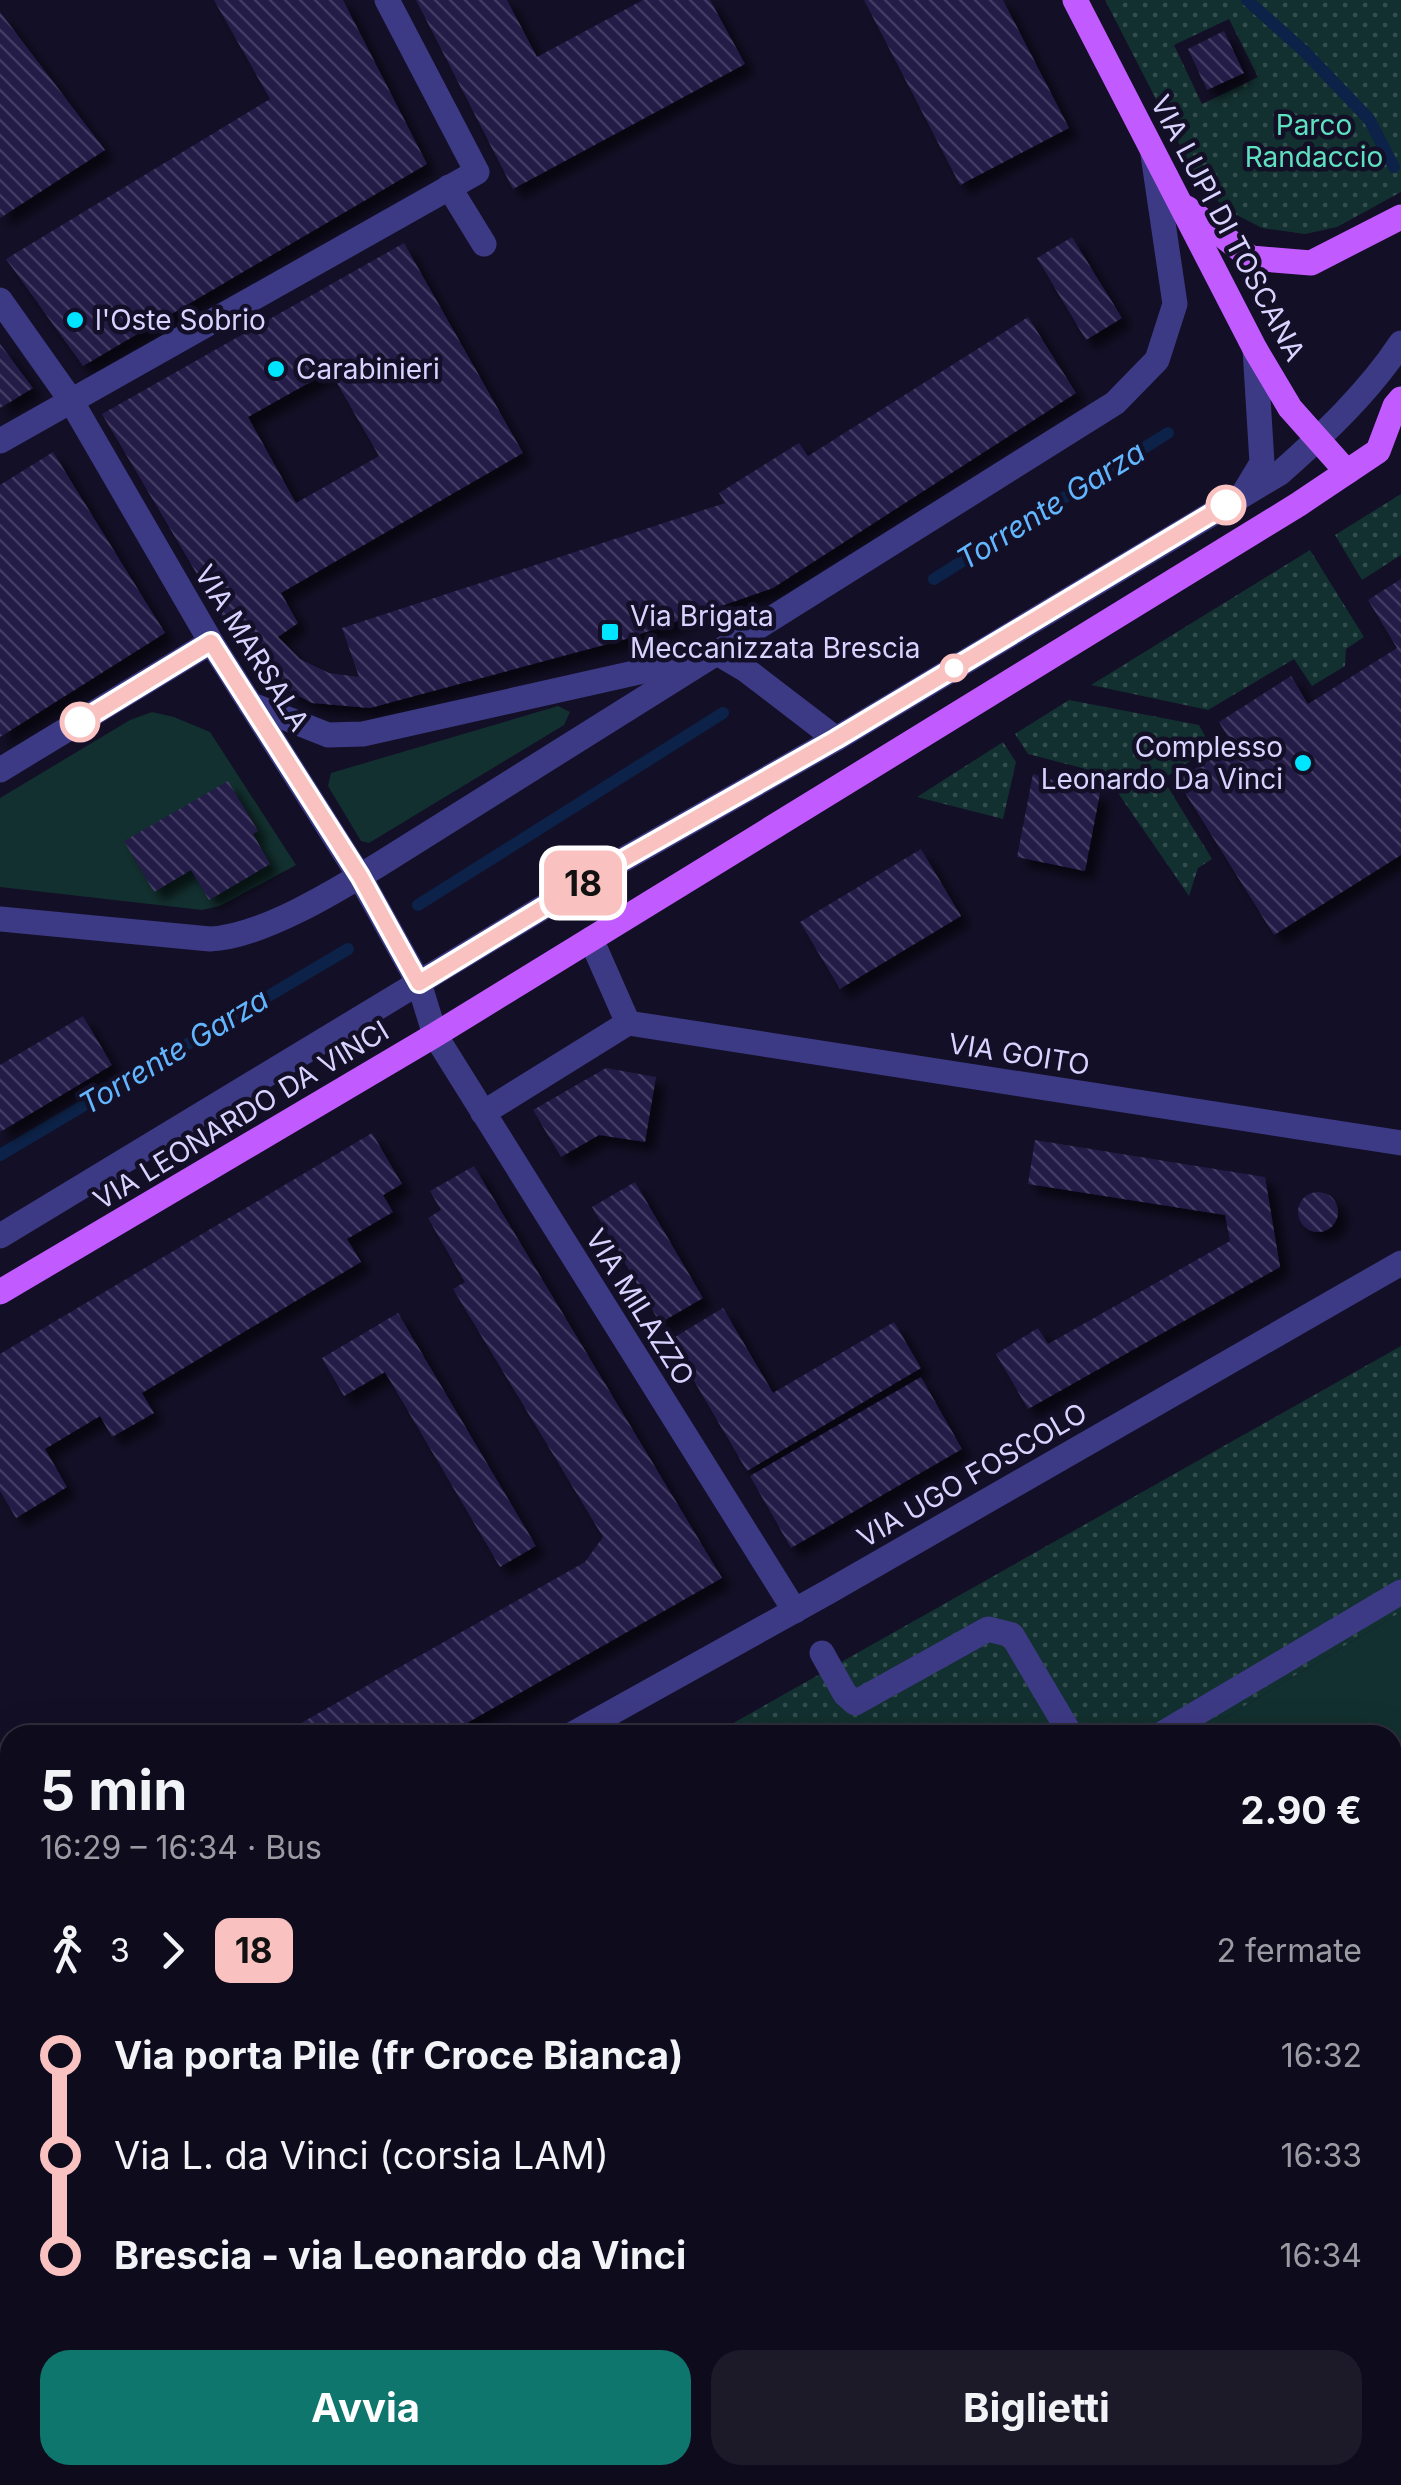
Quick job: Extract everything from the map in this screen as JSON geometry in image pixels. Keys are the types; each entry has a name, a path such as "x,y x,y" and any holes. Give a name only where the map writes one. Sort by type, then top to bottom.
{"main road":[{"name":"VIA LUPI DI TOSCANA","path":"1075,0 1256,349 1290,408 1347,472"},
{"path":"1179,202 1251,258 1311,263 1401,217"},
{"path":"1378,451 1401,399"},
{"name":"VIA LEONARDO DA VINCI","path":"0,1292 435,1036 1378,451"}],"street":[{"path":"0,441 477,172 387,0"},
{"path":"0,920 229,938 278,918 360,876 1115,403 1157,360 1176,304 1152,150"},
{"path":"449,187 484,244"},
{"name":"VIA MARSALA","path":"0,300 70,400 211,642 360,876 419,983 435,1036"},
{"path":"0,1236 610,867 836,739 1280,473 1380,374 1401,343"},
{"path":"1242,495 1262,463 1256,349"},
{"name":"VIA LEONARDO DA VINCI","path":"1378,451 1401,434"},
{"path":"0,770 211,642"},
{"path":"250,704 328,734 363,734 719,654 836,739"},
{"path":"484,1113 628,1023 591,939"},
{"name":"VIA GOITO","path":"628,1023 1401,1143"},
{"name":"VIA MILAZZO","path":"435,1036 795,1611"},
{"name":"VIA UGO FOSCOLO","path":"590,1725 1401,1263"},
{"path":"1177,1725 1401,1592"},
{"path":"822,1653 845,1694 855,1703 988,1629 1012,1634 1065,1725"}],"green space":[{"name":"Parco Randaccio","path":"1105,0 1401,0 1401,192 1337,227 1305,234 1262,228 1225,209 1194,173","holes":["1229,19 1258,77 1202,104 1174,45"]},
{"path":"1401,494 1401,555 1362,580 1335,535"},
{"path":"1310,550 1364,637 1346,649 1345,666 1312,686 1294,659 1208,710 1091,685"},
{"path":"1069,700 1199,725 1211,747 1163,779 1212,859 1198,868 1189,896 1105,774 1028,754 1015,734"},
{"path":"558,706 570,712 564,725 369,843 361,841 328,786 331,773"},
{"path":"152,712 210,732 296,865 220,906 202,910 0,887 0,798 130,720"},
{"path":"1003,742 1016,762 1003,819 917,797"},
{"path":"1401,1346 1401,1612 1213,1725 730,1725"},
{"path":"1401,1612 1401,1725 1213,1725"}],"building":[{"path":"214,0 343,0 427,164 83,366 6,259 270,99"},
{"path":"416,0 507,0 537,57 643,0 710,0 745,64 513,189"},
{"path":"864,0 1003,0 1069,128 960,185"},
{"path":"0,12 105,150 0,218"},
{"path":"1224,31 1244,73 1207,90 1188,49"},
{"path":"1072,237 1122,318 1086,340 1037,258"},
{"path":"404,243 523,453 281,593 298,623 278,637 300,659 329,673 359,677 342,628 725,503 719,493 799,443 808,456 1028,317 1076,393 773,588 626,639 370,708 312,703 287,690 264,670 226,623 102,414","holes":["330,371 379,456 296,503 248,417"]},
{"path":"0,344 33,388 0,408"},
{"path":"53,452 165,633 0,737 0,485"},
{"name":"Complesso Leonardo Da Vinci","path":"1401,579 1401,855 1274,935 1177,780 1233,745 1219,722 1291,676 1308,704 1397,648 1368,600"},
{"path":"1033,774 1100,793 1085,871 1017,857"},
{"path":"228,781 258,831 253,834 270,864 209,900 191,870 154,892 124,841"},
{"path":"921,849 961,916 840,989 800,922"},
{"path":"83,1016 112,1065 0,1132 0,1065"},
{"path":"606,1068 656,1077 645,1142 599,1135 561,1157 533,1110"},
{"path":"372,1133 402,1184 383,1195 393,1212 347,1239 361,1262 142,1393 154,1413 112,1437 100,1416 45,1449 67,1487 16,1518 0,1491 0,1354"},
{"path":"1035,1140 1265,1177 1280,1267 1028,1409 996,1354 1038,1328 1048,1344 1230,1241 1225,1215 1028,1184"},
{"path":"474,1166 722,1578 464,1725 298,1725 585,1562 603,1537 453,1289 465,1282 428,1218 441,1210 430,1191"},
{"path":"635,1182 703,1298 660,1323 592,1207"},
{"path":"1318,1192 1332,1198 1338,1212 1332,1226 1318,1232 1304,1226 1298,1212 1304,1198"},
{"path":"723,1308 773,1393 894,1322 921,1368 747,1471 670,1340"},
{"path":"398,1313 536,1546 500,1567 385,1372 344,1396 322,1358"},
{"path":"921,1377 962,1449 791,1548 750,1476"}],"waterway":[{"name":"Torrente Garza","path":"1247,0 1304,51 1369,119 1394,167"},
{"name":"Torrente Garza","path":"934,579 1168,433"},
{"name":"Torrente Garza","path":"418,905 723,713"},
{"name":"Torrente Garza","path":"0,1155 348,949"}],"bus line":[{"name":"18","path":"80,722 211,642 360,876 419,983 1226,505"}],"place":[{"name":"l'Oste Sobrio","path":"75,320"},
{"name":"Carabinieri","path":"276,369"},
{"name":"Via Brigata Meccanizzata Brescia","path":"610,632"},
{"name":"Complesso Leonardo Da Vinci","path":"1303,763"}]}
